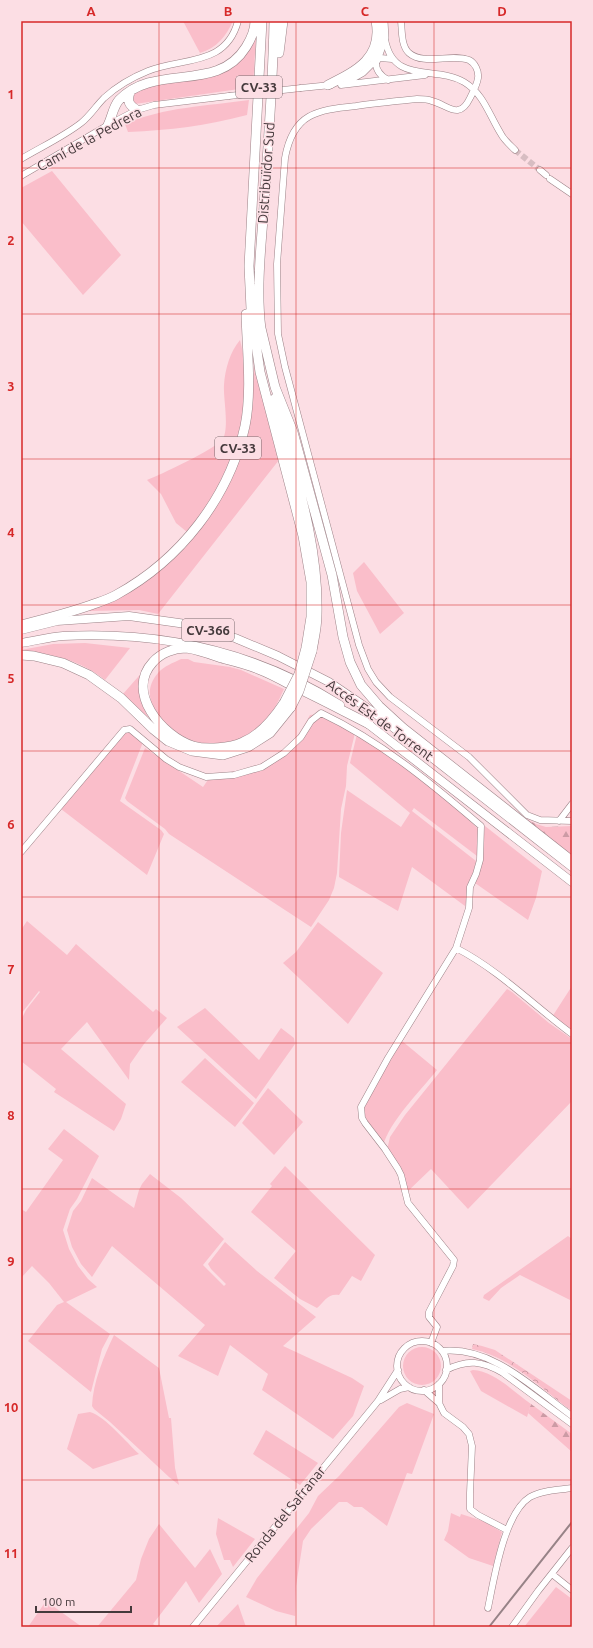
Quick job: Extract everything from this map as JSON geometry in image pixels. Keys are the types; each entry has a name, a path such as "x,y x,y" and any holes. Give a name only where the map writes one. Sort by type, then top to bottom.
{"highway":[{"path":"108,125 116,104 137,88 161,78 203,74 224,68 235,61 250,41 256,21"},
{"name":"Distribuïdor Sud","path":"254,154 262,21"},
{"name":"Distribuïdor Sud","path":"260,324 261,247 274,69 274,21"},
{"path":"274,69 278,59 283,21"},
{"path":"328,85 339,83 370,57 377,39 376,21"},
{"path":"376,60 384,38 383,21"},
{"path":"130,92 128,99 129,104 137,110"},
{"path":"254,154 248,266 251,309 260,372 303,536 311,582 309,650"},
{"name":"CV-33","path":"21,626 60,615 116,596 153,571 185,542 211,508 233,464 245,426 249,381 243,267 254,154"},
{"path":"260,324 276,387 293,432 332,575 343,637 350,662 361,686 379,706 403,728 572,861"},
{"name":"CV-33","path":"21,655 34,656 63,663 89,674 121,698 153,729 168,741 192,751 223,755 248,747 270,733 299,691 318,617 317,579 310,532 266,366 260,324"},
{"path":"288,705 262,730 245,742 225,748 193,746 173,735 159,724 146,701 143,684 149,666 155,660 165,653 186,648 258,669 369,724"}],"main road":[{"name":"Accés Est de Torrent","path":"21,630 57,621 129,616 186,624 235,638 278,656 329,682 376,714 572,867"},
{"name":"Accés Est de Torrent","path":"21,643 62,636 115,636 184,642 228,653 271,669 322,694 369,724 572,882"}],"street":[{"path":"21,159 71,130 82,121 105,97 129,81 148,71 202,59 215,53 225,45 238,21"},
{"path":"380,21 380,41 376,68 380,74 388,80"},
{"path":"401,21 403,43 409,53 417,57 431,59 468,60 473,63 478,74 475,89 467,104 459,110 451,110 432,100 417,99 326,109 305,119 292,133 287,145 285,158 277,264 278,334 285,367 359,645 368,669 376,682 390,697 469,757 527,815 540,820 572,821"},
{"path":"384,38 388,52 392,59 400,66 410,71 435,73 456,78 475,89 482,98 501,135 515,150"},
{"path":"339,83 358,73 370,63 380,58 392,59"},
{"path":"339,83 388,80 435,73"},
{"name":"Camí de la Pedrera","path":"21,176 108,125 137,110 154,105 328,85"},
{"path":"540,170 572,194"},
{"path":"21,852 124,730 130,729 166,759 179,767 206,777 234,775 262,767 284,753 301,738 311,721 321,713 342,723 399,760 481,826 480,860 470,887 469,908 456,948 388,1058 361,1107 361,1113 365,1124 402,1176 408,1202 454,1260 453,1266 429,1312 429,1317 437,1327 431,1343"},
{"path":"559,821 572,804"},
{"path":"456,948 512,986 550,1018 572,1034"},
{"path":"439,1384 424,1390 417,1390 409,1387 400,1377 398,1370 399,1356 408,1346 419,1341 431,1343 442,1351 445,1357 446,1370 445,1375 439,1384 439,1403"},
{"path":"442,1351 470,1353 499,1364 572,1416"},
{"path":"446,1370 463,1362 472,1362 491,1366 572,1424"},
{"name":"Ronda del Safranar","path":"193,1627 378,1402 398,1370"},
{"name":"Ronda del Safranar","path":"378,1402 393,1392 409,1387"},
{"path":"424,1390 439,1403 444,1413 463,1427 469,1434 472,1446 470,1509 478,1515 507,1530"},
{"path":"488,1608 507,1530 517,1509 531,1497 545,1492 572,1488"},
{"path":"512,1627 572,1548"},
{"path":"552,1574 572,1590"}],"green space":[{"path":"183,21 233,21 227,32 216,45 200,53"},
{"path":"256,37 253,87 134,103 134,95 140,90 229,70 234,67 248,51"},
{"path":"249,100 247,115 202,125 173,129 128,132 125,124 140,118 170,111"},
{"path":"52,171 121,255 83,295 21,221 21,188"},
{"path":"240,340 245,367 246,390 239,434 232,455 213,495 187,532 176,523 161,494 147,480 175,468 222,440 226,429 224,385 226,373 231,355"},
{"path":"255,360 279,460 158,614 139,610 88,611 110,601 149,579 185,548 214,510 229,482 252,394"},
{"path":"364,562 404,613 380,634 357,591 353,573"},
{"path":"85,643 130,648 105,680 86,667 65,659 21,650 53,644"},
{"path":"181,659 188,659 194,662 241,670 284,689 269,717 255,731 230,742 212,744 194,741 174,731 165,723 157,714 152,704 150,694 152,683 158,673"},
{"path":"145,669 141,684 141,700 149,720 123,694"},
{"path":"319,714 355,733 347,766 346,786 341,809 337,873 334,888 329,900 311,927 169,834 165,829 125,798 145,748 203,787 212,774 234,772 246,769 266,761 276,755 293,741 310,715"},
{"path":"127,726 143,742 120,801 161,830 164,834 147,875 61,809"},
{"path":"357,734 436,790 465,815 478,829 477,856 414,808 412,811 476,861 465,906 412,867 398,911 339,877 341,833 347,790 401,827 410,813 350,763"},
{"path":"523,817 536,824 546,827 572,826 572,856"},
{"path":"485,826 542,871 536,898 528,920 475,883 482,852"},
{"path":"27,921 67,955 76,944 153,1012 156,1009 167,1018 144,1044 130,1064 129,1080 87,1022 61,1049 126,1104 121,1119 114,1131 54,1092 56,1089 21,1061 21,1020 26,1010 40,992 39,991 21,1014 21,930"},
{"path":"318,922 383,973 348,1024 283,963 296,952"},
{"path":"572,986 572,1031 552,1017"},
{"path":"507,989 549,1023 572,1039 572,1101 468,1209 431,1169 407,1192 387,1150 390,1137 405,1115"},
{"path":"205,1008 259,1060 281,1028 294,1038 295,1044 256,1099 177,1027"},
{"path":"402,1041 437,1070 399,1117 386,1137 383,1146 369,1126 363,1110 368,1096"},
{"path":"205,1058 254,1103 235,1127 181,1082"},
{"path":"268,1088 303,1122 274,1155 242,1123"},
{"path":"64,1129 99,1156 77,1199 70,1209 63,1230 69,1249 78,1266 88,1279 97,1287 66,1302 110,1334 102,1349 91,1392 28,1341 57,1305 64,1302 49,1283 32,1266 21,1278 21,1209 26,1212 63,1160 48,1149"},
{"path":"285,1166 375,1255 361,1281 352,1276 339,1295 332,1295 317,1308 300,1299 274,1278 296,1251 251,1212 272,1186 270,1184"},
{"path":"150,1174 181,1198 224,1239 203,1265 224,1286 226,1284 208,1264 225,1242 257,1271 316,1317 283,1346 352,1378 364,1386 353,1416 333,1439 262,1390 268,1374 230,1345 218,1376 178,1356 205,1325 112,1246 92,1277 81,1264 72,1247 67,1230 73,1211 81,1201 92,1178 134,1208 139,1190"},
{"path":"568,1236 572,1239 572,1301 520,1275 501,1288 489,1301 483,1298 484,1295"},
{"path":"114,1335 159,1368 169,1418 171,1418 175,1468 179,1485 92,1406 94,1388 103,1360"},
{"path":"473,1344 495,1350 572,1401 572,1411 525,1374 500,1359 472,1349"},
{"path":"418,1347 426,1347 433,1350 438,1355 441,1366 438,1377 433,1382 426,1385 418,1385 411,1382 406,1377 403,1370 403,1362 406,1355 411,1350"},
{"path":"470,1371 481,1371 496,1378 531,1404 527,1417 481,1391"},
{"path":"407,1403 434,1414 412,1474 407,1473 387,1526 362,1507 354,1507 347,1502 339,1502 311,1529 303,1541 296,1586 295,1616 276,1611 246,1597 257,1578 309,1513 318,1496 339,1476 399,1407"},
{"path":"531,1404 572,1434 572,1452 528,1413"},
{"path":"90,1412 109,1424 139,1454 93,1469 67,1449 78,1414"},
{"path":"266,1430 318,1463 300,1485 253,1454"},
{"path":"451,1513 460,1517 461,1514 483,1521 502,1532 493,1566 469,1558 444,1540 448,1531"},
{"path":"218,1518 255,1539 233,1567 230,1560 224,1560 216,1534"},
{"path":"159,1524 195,1568 210,1549 222,1574 199,1603 186,1581 153,1624 157,1627 97,1627 136,1580 141,1559 149,1539"},
{"path":"556,1587 572,1599 572,1627 524,1627"},
{"path":"46,1601 82,1627 28,1627"},
{"path":"238,1604 246,1627 216,1627"}],"tunnel":[{"path":"515,150 540,170"}],"railway":[{"path":"489,1627 572,1522"}]}
